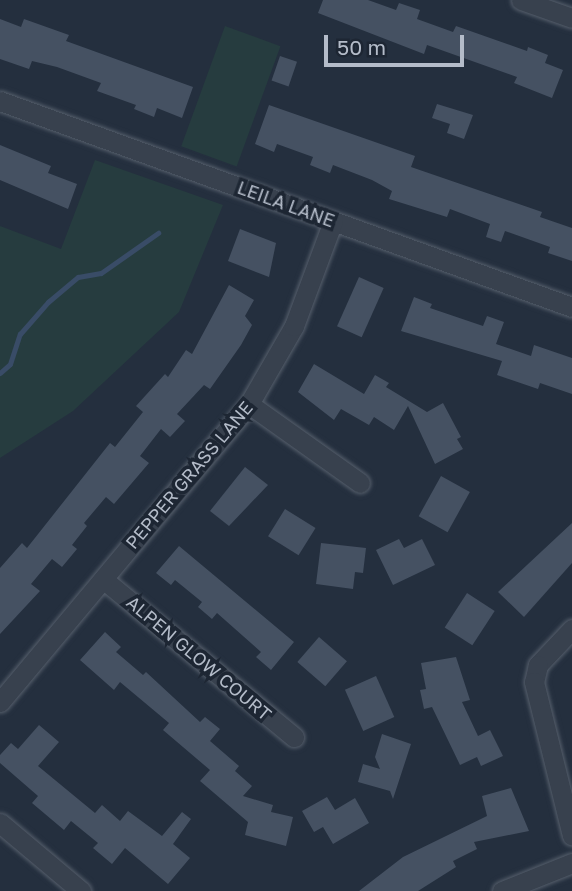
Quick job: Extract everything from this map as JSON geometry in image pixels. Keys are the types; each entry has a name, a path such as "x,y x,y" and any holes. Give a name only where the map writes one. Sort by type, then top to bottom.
{"street":[{"path":"521,0 572,18"},
{"name":"LEILA LANE","path":"0,102 572,307"},
{"name":"PEPPER GRASS LANE","path":"0,702 249,404 294,326 333,221"},
{"path":"249,404 360,483"},
{"name":"ALPEN GLOW COURT","path":"103,579 294,737"},
{"path":"572,629 538,664 534,682 572,835"},
{"path":"0,823 81,891"},
{"path":"502,891 572,863"}],"green space":[{"path":"225,26 280,46 237,166 181,146"},
{"path":"95,160 223,205 179,312 73,411 0,458 0,226 61,249"}],"building":[{"path":"323,0 368,0 396,10 399,3 420,10 417,19 453,32 456,26 527,51 528,47 548,55 545,63 563,70 552,98 514,83 517,77 427,45 424,54 318,13"},
{"path":"0,19 21,27 24,19 69,35 66,41 193,87 182,118 157,108 154,117 134,109 136,105 97,91 101,83 57,67 32,61 29,69 0,59"},
{"path":"280,56 297,62 289,86 272,81"},
{"path":"437,104 473,115 464,139 447,133 450,124 432,118"},
{"path":"269,105 415,156 411,167 542,212 540,217 572,228 572,261 548,253 550,247 505,231 501,242 486,237 490,224 450,209 447,217 389,199 392,191 372,180 333,165 330,173 310,165 313,157 277,144 274,152 255,144"},
{"path":"0,145 51,166 48,173 77,184 68,209 0,180"},
{"path":"240,229 276,243 269,277 228,261"},
{"path":"359,277 384,288 362,337 337,326"},
{"path":"229,285 254,300 245,316 252,325 241,345 210,389 204,385 177,414 185,421 170,437 161,429 140,456 149,463 114,504 106,497 84,523 87,526 72,545 77,549 62,567 52,559 31,584 40,591 0,634 0,568 22,543 27,548 110,443 115,447 143,412 136,406 165,374 168,377 186,350 192,354"},
{"path":"414,297 432,304 430,308 483,326 487,316 504,322 496,344 531,356 534,345 572,358 572,394 540,383 538,389 497,375 502,361 401,331"},
{"path":"314,364 364,394 375,375 389,383 386,387 427,412 443,403 461,437 457,439 463,449 435,464 408,406 394,430 374,417 369,425 341,409 334,420 298,392"},
{"path":"245,467 268,485 229,526 210,511"},
{"path":"441,476 470,492 448,532 419,516"},
{"path":"285,509 316,528 299,555 268,536"},
{"path":"572,523 572,563 524,617 498,592"},
{"path":"399,539 404,548 422,539 435,565 393,585 376,550"},
{"path":"321,543 366,548 363,573 355,572 353,589 316,584"},
{"path":"179,546 294,642 271,670 256,657 261,652 217,613 212,619 198,607 202,602 175,580 171,585 156,573"},
{"path":"467,593 495,611 472,645 445,627"},
{"path":"105,632 121,647 116,652 143,675 146,672 200,722 205,717 220,729 210,741 239,766 235,771 252,786 243,796 273,805 271,812 293,817 286,846 245,835 248,822 200,781 210,770 163,730 169,723 120,682 114,690 80,660"},
{"path":"319,637 347,661 325,686 297,662"},
{"path":"456,657 470,700 462,702 478,736 490,730 503,756 481,766 477,757 460,765 432,707 424,709 420,690 426,689 421,663"},
{"path":"376,676 394,717 363,731 345,690"},
{"path":"39,725 59,742 38,766 95,813 102,805 120,821 128,811 162,836 182,812 191,819 173,844 190,858 168,884 125,848 112,864 93,848 98,843 71,821 64,830 32,803 38,796 0,763 0,755 11,743 18,749"},
{"path":"382,734 411,744 393,799 390,791 358,782 363,764 380,769 375,757"},
{"path":"511,788 529,831 474,842 477,849 453,861 456,867 418,891 359,891 403,857 487,816 482,796"},
{"path":"327,797 335,810 355,798 369,823 333,844 323,827 314,832 302,811"}],"waterway":[{"path":"0,373 10,364 20,334 48,302 78,277 101,273 158,233"}]}
